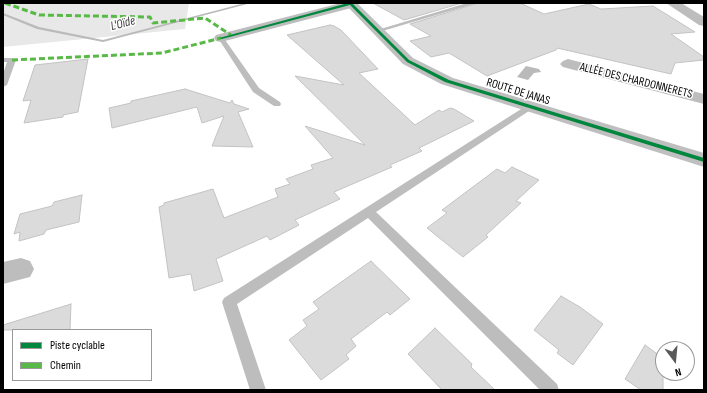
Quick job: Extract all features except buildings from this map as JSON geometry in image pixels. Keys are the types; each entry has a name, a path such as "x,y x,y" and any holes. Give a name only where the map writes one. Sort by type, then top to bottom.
{"street":[{"path":"672,3 701,17"},
{"name":"ROUTE DE JANAS","path":"351,4 408,61 424,71 447,81 704,160"},
{"path":"221,38 351,4"},
{"name":"ALLÉE DES CHARDONNERETS","path":"568,64 704,99"}],"lane":[{"path":"377,31 474,3"},
{"path":"221,38 256,90 277,104"},
{"path":"3,60 12,60 3,85"},
{"path":"258,390 229,302 529,107"},
{"path":"369,212 551,390"}],"shaded area":[{"path":"3,3 189,3 185,29 3,47"},
{"path":"526,66 539,69 541,72 534,73 528,80 517,77"}],"waterway":[{"name":"L'Oïde","path":"3,14 38,28 103,41 249,3"}],"marked path":[{"path":"5,3 39,15 150,17 153,23 205,18 231,35"},
{"path":"12,60 162,53 221,38"}],"cycle path":[{"path":"350,3 408,61 447,81 704,160"},
{"path":"221,38 351,4"}]}
